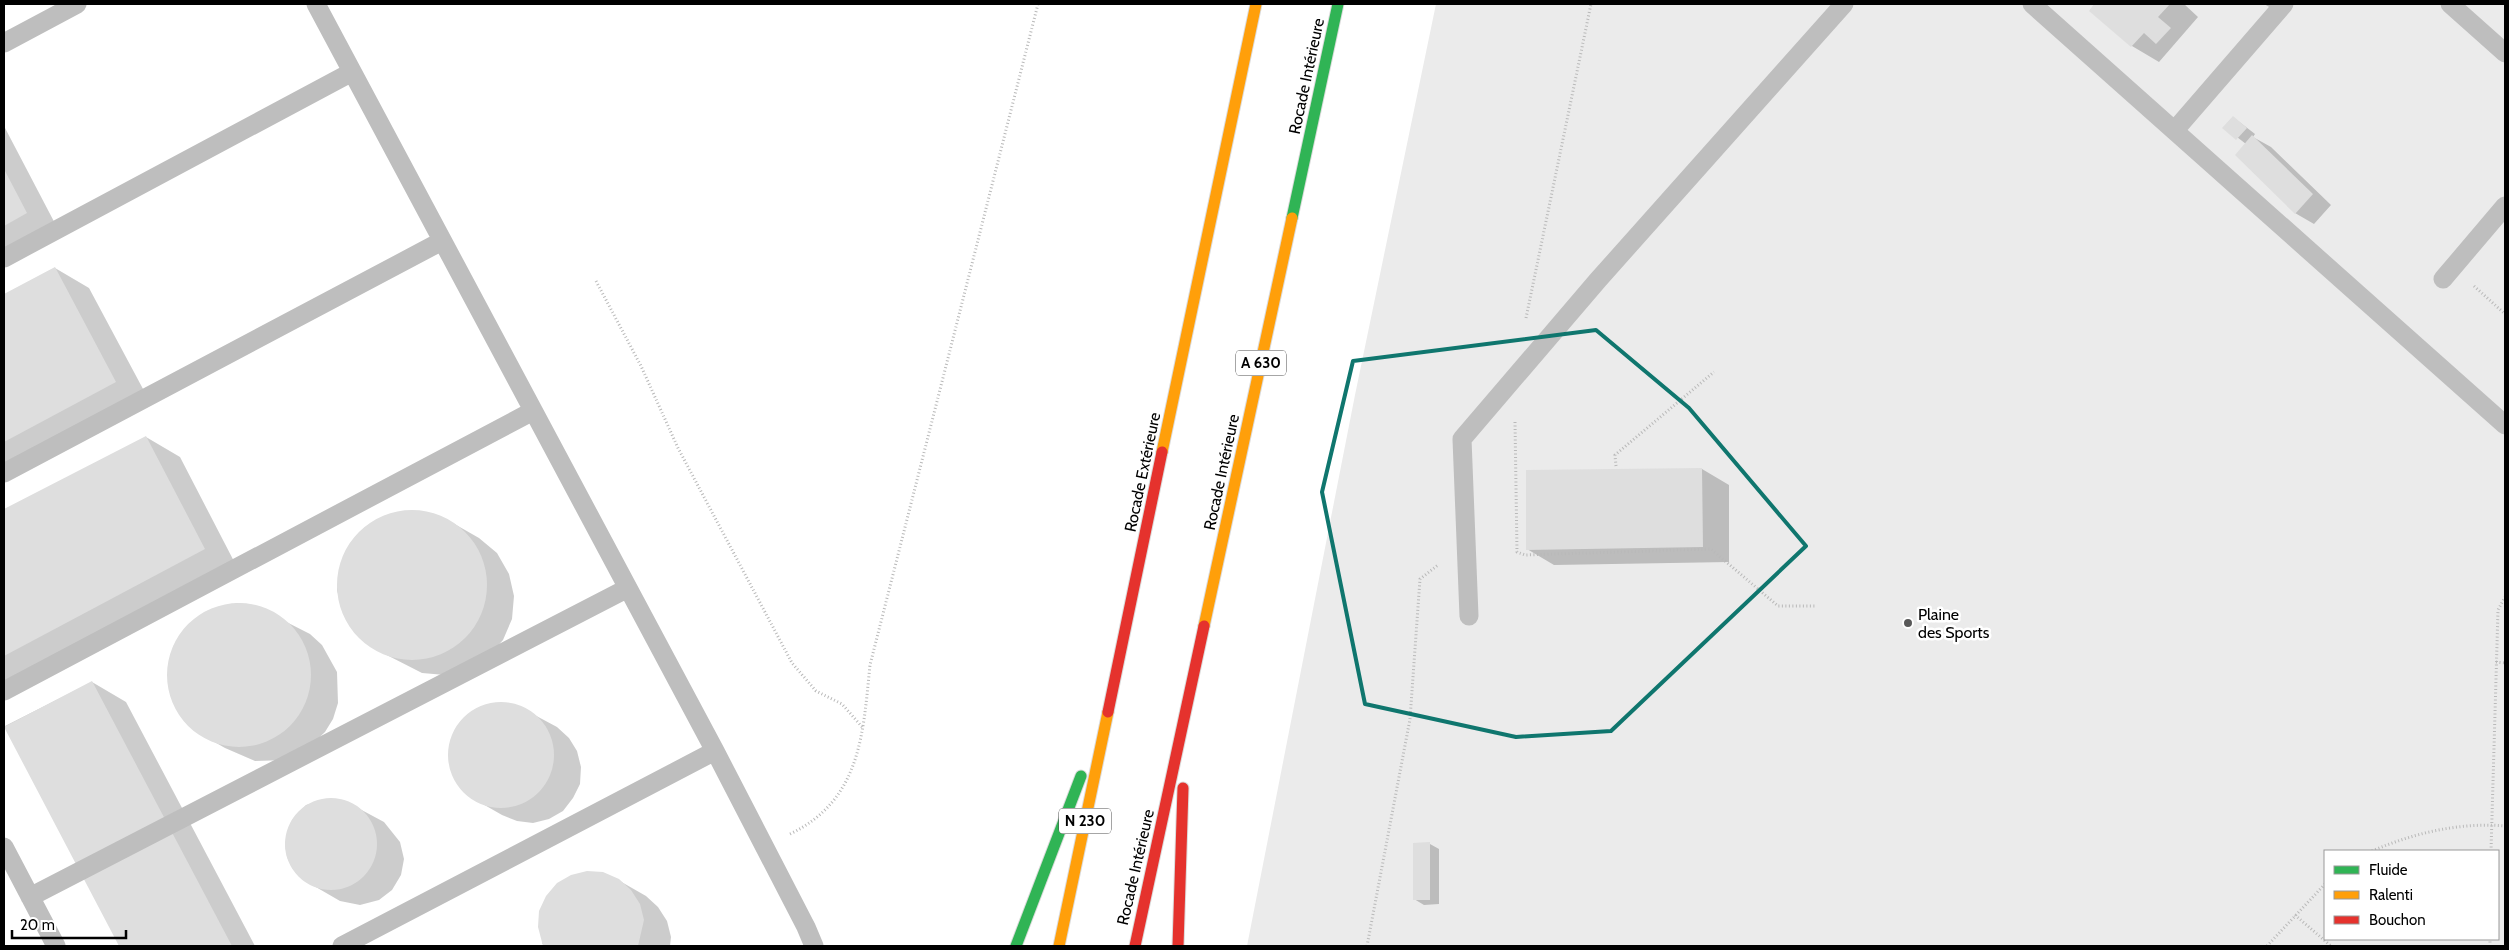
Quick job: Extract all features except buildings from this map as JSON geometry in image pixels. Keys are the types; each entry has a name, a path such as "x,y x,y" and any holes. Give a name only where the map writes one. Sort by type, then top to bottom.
{"highway":[{"name":"Rocade Extérieure","path":"1059,946 1256,4"},
{"name":"Rocade Intérieure","path":"1135,946 1185,722 1338,4"},
{"path":"1016,946 1112,695"},
{"path":"1178,946 1185,722"}],"lane":[{"path":"4,43 77,4"},
{"path":"316,4 715,751 814,946"},
{"path":"1469,616 1462,439 1844,4"},
{"path":"2032,4 2505,425"},
{"path":"2175,130 2284,4"},
{"path":"2450,4 2505,53"},
{"path":"4,258 352,72"},
{"path":"2448,273 2505,206"},
{"path":"4,473 442,241"},
{"path":"4,691 533,411"},
{"path":"30,897 628,588"},
{"path":"342,946 715,751"},
{"path":"4,847 56,946"}],"path":[{"path":"764,846 806,826 831,806 849,778 863,728 870,665 1038,4"},
{"path":"1525,320 1591,4"},
{"path":"2448,273 2505,314"},
{"path":"596,282 641,366 678,448 792,663 816,691 842,704 863,728"},
{"path":"1616,466 1615,455 1714,372"},
{"path":"1514,378 1517,552 1524,555 1586,555 1711,550 1778,606 1816,606"},
{"path":"1367,946 1410,719 1420,579 1466,542"},
{"path":"2491,850 2498,610 2505,597"},
{"path":"2496,662 2505,663"},
{"path":"2374,850 2396,841 2444,828 2491,824 2505,826"},
{"path":"2267,946 2324,885"},
{"path":"2295,915 2324,940"}],"highlighted area":[{"path":"1596,330 1689,408 1806,546 1611,731 1516,737 1365,704 1322,492 1353,361"}],"shaded area":[{"name":"Plaine des Sports","path":"1436,4 2505,4 2505,946 1247,946 1355,395"}],"traffic: fast":[{"path":"1292,218 1338,4"},
{"path":"1016,946 1081,776"}],"traffic: slow":[{"path":"1162,452 1256,4"},
{"path":"1204,626 1292,218"},
{"path":"1059,946 1108,712"}],"traffic: jam":[{"path":"1108,712 1162,452"},
{"path":"1135,946 1204,626"},
{"path":"1178,946 1183,788"}],"place":[{"name":"Plaine des Sports","path":"1908,623"}]}
